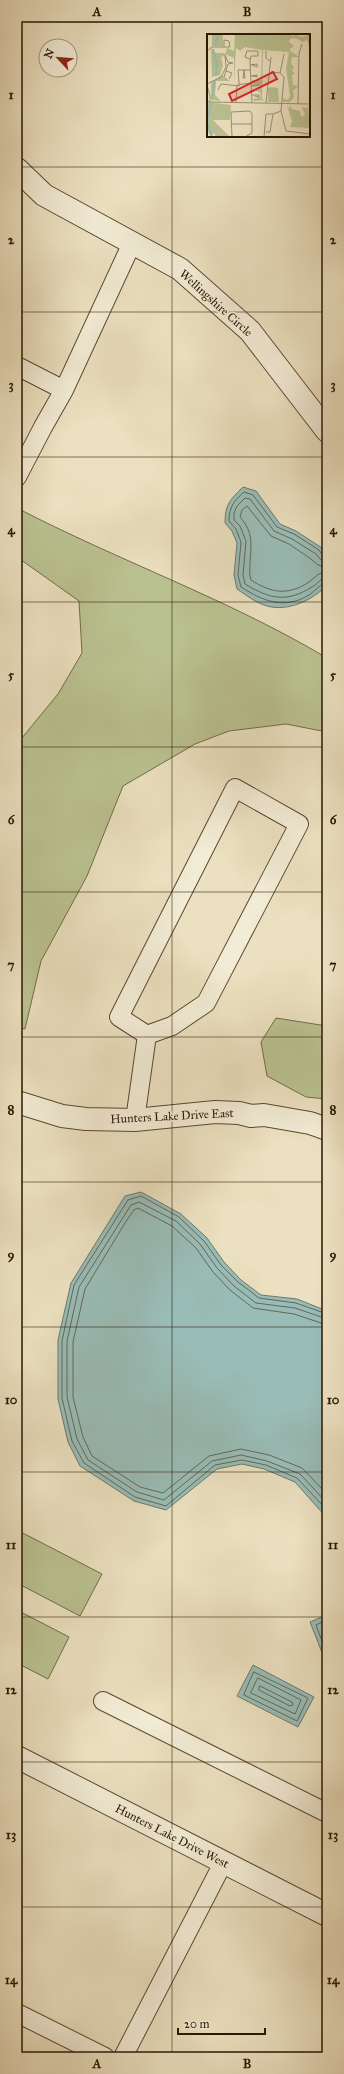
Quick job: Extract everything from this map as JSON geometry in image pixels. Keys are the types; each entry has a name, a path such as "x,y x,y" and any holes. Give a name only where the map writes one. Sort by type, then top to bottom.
{"street":[{"name":"Wellingshire Circle","path":"17,169 44,195 180,269 250,331 327,431"},
{"name":"Hunters Lake Drive East","path":"17,1102 62,1116 86,1119 135,1120 215,1112 240,1112 251,1116 264,1115 310,1123 327,1129"},
{"name":"Hunters Lake Drive West","path":"17,1757 327,1914"}],"lane":[{"path":"17,477 42,427 64,390 132,243"},
{"path":"17,366 64,390"},
{"path":"235,788 299,824 206,1003 172,1026 147,1035 119,1017 235,788"},
{"path":"135,1120 147,1035"},
{"path":"103,1701 327,1814"},
{"path":"123,2057 223,1862"},
{"path":"17,2013 104,2057"}],"green space":[{"path":"17,508 95,546 251,617 327,658 327,732 286,724 229,731 195,744 123,786 87,876 41,961 25,1029 17,1028 17,744 58,694 82,653 79,601 17,557"},
{"path":"276,1018 327,1026 327,1099 306,1097 267,1076 261,1042"},
{"path":"17,1530 102,1574 80,1616 17,1583"},
{"path":"17,1610 69,1637 48,1679 17,1663"}],"water":[{"path":"243,487 256,491 280,524 296,531 322,548 327,555 327,585 307,600 292,606 267,606 251,599 237,589 234,575 237,543 232,531 225,523 225,517 229,503"},
{"path":"141,1192 181,1214 207,1238 224,1262 241,1280 261,1295 297,1299 327,1311 327,1518 295,1482 264,1469 242,1464 217,1469 166,1510 134,1501 80,1466 68,1442 58,1399 58,1340 71,1283 125,1196"},
{"path":"327,1615 327,1665 310,1622"},
{"path":"253,1665 314,1697 298,1727 237,1696"}]}
